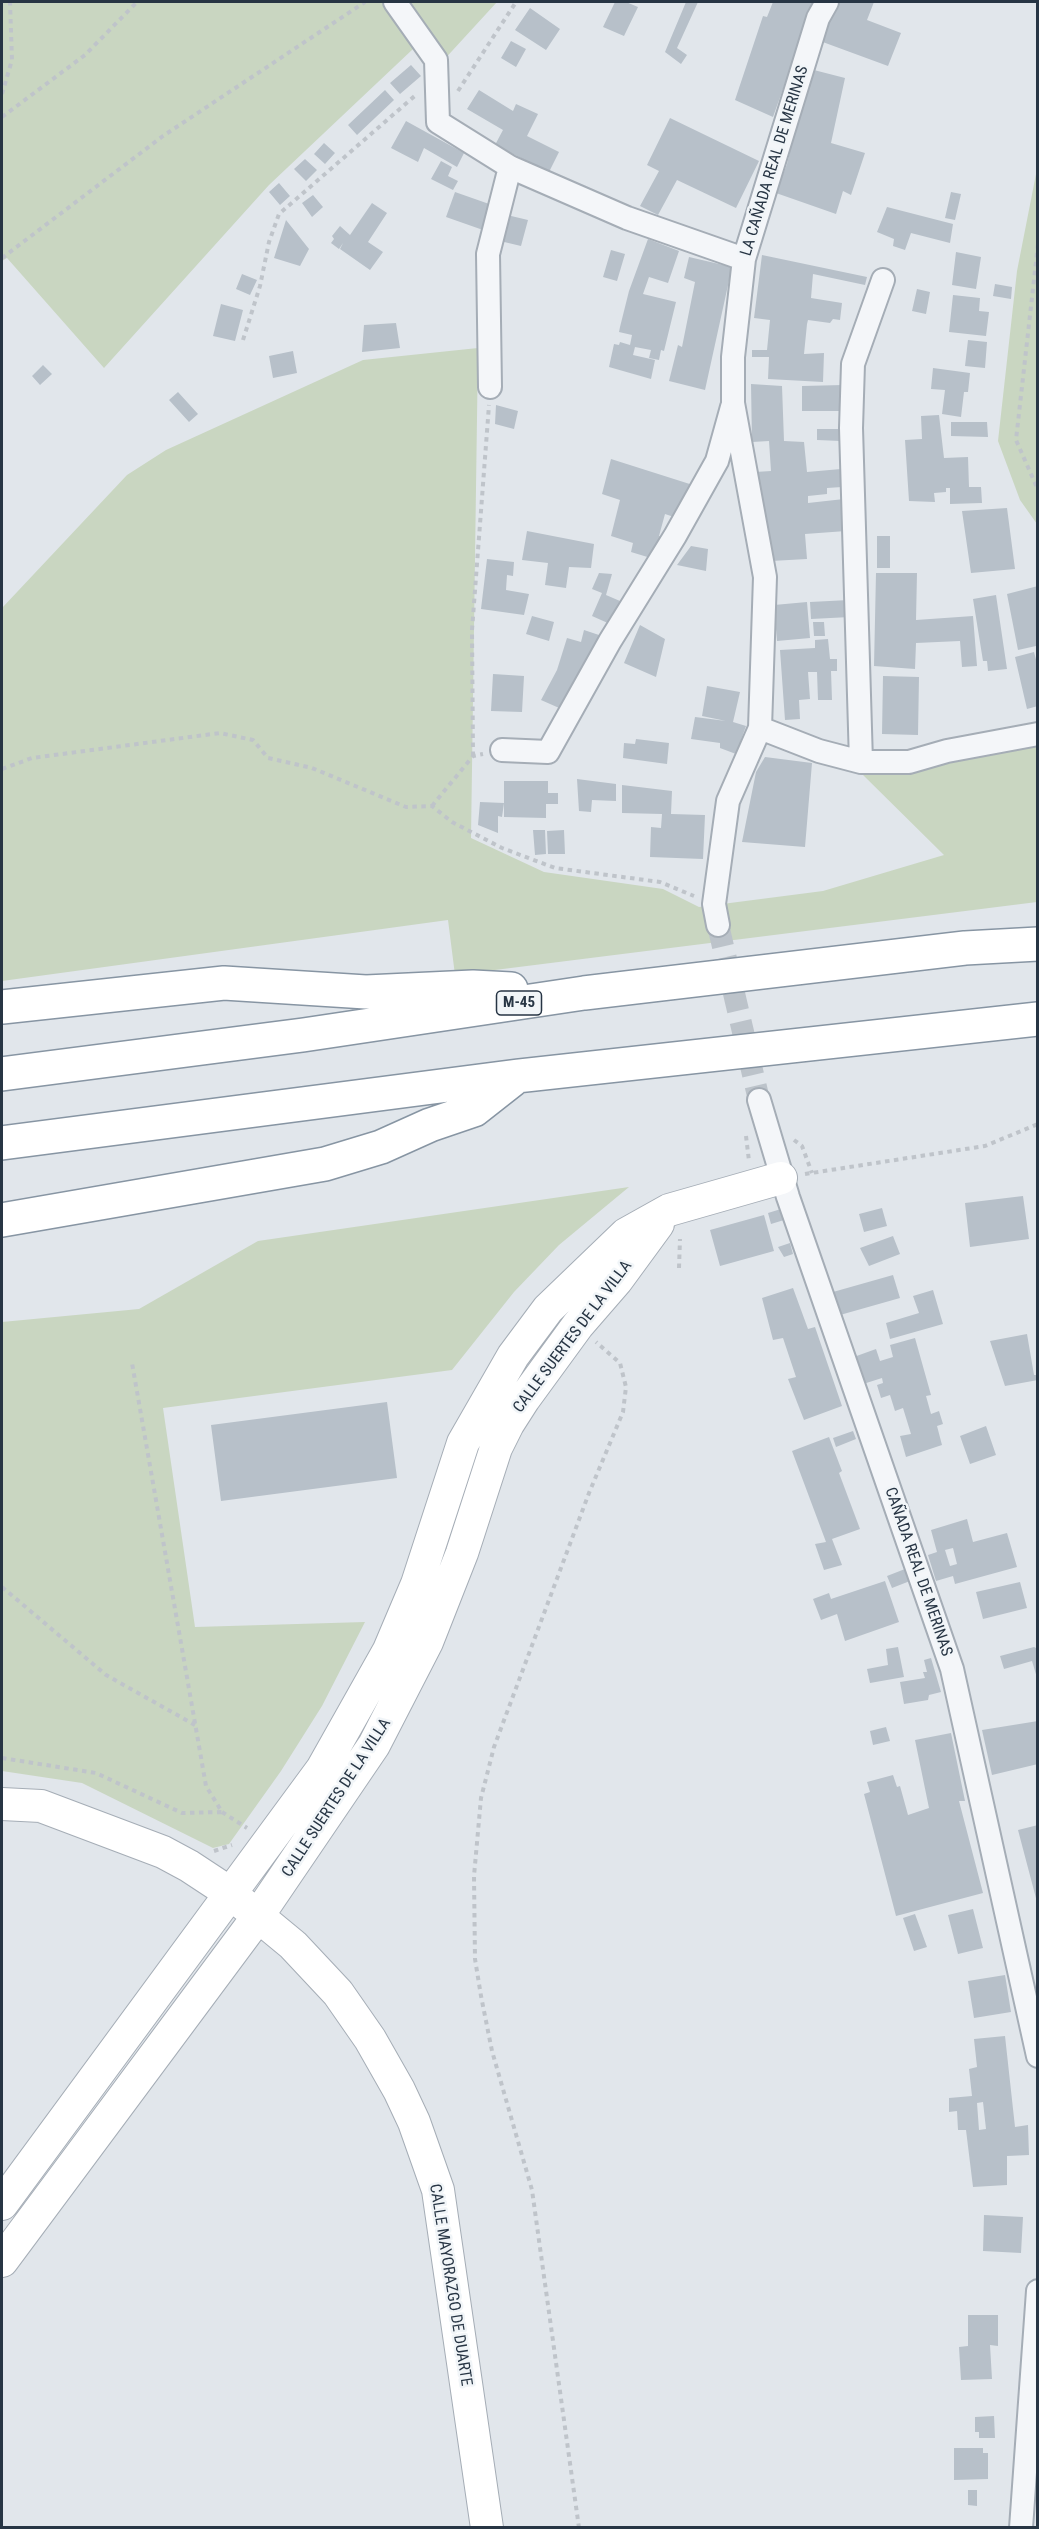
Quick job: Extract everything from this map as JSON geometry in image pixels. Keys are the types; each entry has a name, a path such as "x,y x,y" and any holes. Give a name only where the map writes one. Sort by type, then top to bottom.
{"highway":[{"name":"M-45","path":"2,1074 303,1035 584,993 966,948 1038,944"},
{"path":"2,1004 224,983 366,992 473,987 584,993"},
{"path":"2,1143 518,1076 1038,1018"},
{"path":"2,1220 325,1164 381,1147 430,1125 474,1110 518,1076"},
{"path":"2,1214 136,1196"}],"main road":[{"name":"CALLE SUERTES DE LA VILLA","path":"2,2204 322,1769 389,1650 417,1584 463,1443 513,1356 548,1310 626,1234 669,1210 781,1178"},
{"name":"CALLE SUERTES DE LA VILLA","path":"2,2261 259,1915 335,1806 394,1710 444,1600 496,1448 508,1424 578,1325 617,1280 669,1210"},
{"name":"CALLE MAYORAZGO DE DUARTE","path":"2,1804 41,1806 163,1852 230,1893 293,1945 338,1993 370,2039 414,2122 438,2190 487,2528"}],"street":[{"path":"395,2 436,60 438,122 510,167 627,218 744,259"},
{"name":"LA CAÑADA REAL DE MERINAS","path":"716,915 728,801 760,728 765,577 733,403 733,357 744,259 818,18 826,2"},
{"path":"490,387 488,254 510,167"},
{"path":"861,762 851,428 853,364 883,280"},
{"path":"502,750 548,752 610,641 675,536 717,461 733,403"},
{"path":"760,728 819,751 861,762 909,762 947,751 1038,734"},
{"name":"CAÑADA REAL DE MERINAS","path":"759,1100 781,1178 952,1669 1038,2056"},
{"path":"1021,2528 1038,2291"}],"path":[{"path":"2,94 12,60 10,2"},
{"path":"2,117 85,55 137,2"},
{"path":"2,258 163,136 365,2"},
{"path":"438,122 516,2"},
{"path":"243,340 260,286 269,242 279,214 437,76"},
{"path":"1038,244 1016,440 1038,490"},
{"path":"473,756 472,630 490,387"},
{"path":"2,768 32,758 220,733 253,740 268,759 321,771 406,807 432,806 452,822 502,848 555,868 660,882 716,915"},
{"path":"432,806 473,756 502,750"},
{"path":"781,1178 985,1146 1038,1124"},
{"path":"579,2528 532,2190 492,2051 481,1996 476,1959 474,1875 481,1798 494,1747 589,1493 623,1412 626,1387 620,1363 596,1342"},
{"path":"132,1363 206,1786 222,1812 254,1832"},
{"path":"2,1587 106,1675 196,1726"},
{"path":"2,1758 96,1773 182,1814 222,1812"}],"green space":[{"path":"2,2 497,2 441,63 413,49 269,185 104,368 7,258 2,261"},
{"path":"1037,169 1037,524 1020,500 998,441 1017,271"},
{"path":"478,348 471,838 544,872 663,889 699,907 823,891 944,855 862,774 919,750 1037,722 1037,902 455,975 448,920 2,981 2,608 127,475 166,450 363,360"},
{"path":"629,1187 559,1245 514,1292 452,1370 163,1408 195,1627 365,1622 322,1706 281,1771 229,1844 213,1848 82,1783 2,1771 2,1322 139,1309 258,1241"}],"building":[{"path":"615,2 626,2 638,7 624,36 603,27"},
{"path":"686,2 698,2 677,48 687,55 681,64 665,52"},
{"path":"773,2 814,2 773,117 735,100 763,16 767,17"},
{"path":"836,2 874,2 867,20 901,33 888,66 820,41"},
{"path":"530,8 560,29 546,50 515,30"},
{"path":"511,41 526,49 516,67 501,58"},
{"path":"411,65 421,76 400,94 390,83"},
{"path":"810,69 845,78 831,143 865,153 851,195 843,191 836,214 776,193 787,164"},
{"path":"385,90 394,100 357,135 348,125"},
{"path":"479,90 513,111 516,104 538,114 527,136 559,152 549,172 495,145 503,130 467,109"},
{"path":"670,118 759,161 736,208 677,180 658,215 640,206 659,171 647,165"},
{"path":"406,121 464,153 457,167 424,148 418,162 391,148"},
{"path":"324,143 335,153 325,164 314,154"},
{"path":"305,159 317,170 306,181 294,169"},
{"path":"441,161 452,167 448,176 458,181 453,190 431,179"},
{"path":"279,183 290,196 280,205 269,192"},
{"path":"455,192 492,205 483,230 446,217"},
{"path":"951,192 961,194 955,220 945,218"},
{"path":"313,195 323,207 312,217 302,203"},
{"path":"372,203 387,213 368,242 383,252 370,270 340,249 343,243 339,249 331,243 334,239 332,236 340,226 350,235"},
{"path":"887,207 953,224 950,243 911,233 905,250 893,246 894,239 877,232"},
{"path":"507,215 528,220 521,246 500,241"},
{"path":"286,220 309,249 300,266 274,258"},
{"path":"648,239 679,251 668,283 649,277 643,294 676,302 664,351 661,350 659,360 649,358 651,350 635,347 633,355 655,360 651,379 609,367 614,344 619,345 620,342 630,345 632,335 619,332 629,291"},
{"path":"611,250 625,254 617,281 603,277"},
{"path":"956,252 981,257 976,289 952,285"},
{"path":"762,255 867,277 865,285 813,274 811,298 842,303 840,320 833,319 830,323 808,320 807,324 804,354 824,353 823,382 768,379 769,357 752,357 752,350 767,350 770,320 754,318"},
{"path":"689,257 732,267 705,390 669,381 678,345 682,347 695,282 684,278"},
{"path":"242,274 257,280 250,295 236,289"},
{"path":"995,284 1012,287 1011,299 993,296"},
{"path":"917,289 930,292 926,314 912,311"},
{"path":"953,295 980,298 979,311 989,312 986,336 949,332"},
{"path":"221,304 243,310 235,341 213,336"},
{"path":"396,323 400,348 362,352 364,325"},
{"path":"968,340 987,342 985,368 965,366"},
{"path":"293,351 297,373 273,378 269,356"},
{"path":"43,365 52,374 40,385 32,376"},
{"path":"933,368 970,373 968,392 964,392 961,417 942,414 945,390 931,389"},
{"path":"751,384 782,386 784,441 804,442 807,472 841,469 842,487 827,488 827,494 808,496 808,503 844,499 846,531 805,534 807,559 771,561 755,472 771,471 769,441 752,442"},
{"path":"843,385 843,411 802,411 802,386"},
{"path":"178,392 198,414 189,422 169,400"},
{"path":"496,405 518,411 514,429 495,424"},
{"path":"939,415 944,458 968,457 969,487 981,487 982,503 950,504 950,488 946,488 946,492 934,493 935,502 909,501 905,440 922,439 921,416"},
{"path":"951,422 987,422 988,437 951,436"},
{"path":"817,429 841,429 841,441 817,440"},
{"path":"611,459 696,486 680,519 665,514 659,536 667,538 654,559 631,552 633,543 611,536 620,500 602,494"},
{"path":"1007,508 1015,569 971,573 962,511"},
{"path":"527,531 594,544 591,568 569,567 566,588 545,585 548,563 522,560"},
{"path":"877,536 890,536 890,568 877,568"},
{"path":"691,546 708,549 706,571 677,565"},
{"path":"487,559 514,562 513,576 507,575 506,590 529,594 524,615 481,609"},
{"path":"599,573 612,574 606,595 620,601 610,624 592,616 602,593 592,589"},
{"path":"876,573 917,573 916,620 973,616 977,666 962,667 960,641 916,643 915,669 874,666"},
{"path":"1038,586 1038,650 1036,646 1018,650 1007,594"},
{"path":"996,595 1007,669 988,671 987,661 983,661 973,599"},
{"path":"849,600 850,617 811,619 810,602"},
{"path":"807,602 810,638 777,641 774,605"},
{"path":"532,616 554,622 549,641 526,634"},
{"path":"813,622 824,622 825,636 814,636"},
{"path":"640,625 665,639 656,677 624,663"},
{"path":"584,630 605,637 566,711 541,700 557,670 567,638 581,642"},
{"path":"828,639 830,659 837,659 837,671 831,671 832,700 818,700 817,672 808,672 810,699 799,700 800,719 785,720 780,650 815,648 815,640"},
{"path":"1034,652 1038,667 1038,706 1027,709 1015,657"},
{"path":"493,674 524,676 522,712 491,711"},
{"path":"883,676 919,677 918,735 882,734"},
{"path":"707,686 740,692 733,722 746,726 736,754 720,748 720,743 691,739 695,717 726,721 702,716"},
{"path":"636,739 669,743 667,764 623,758 624,743 635,744"},
{"path":"765,757 812,763 805,847 742,842 756,772"},
{"path":"577,779 616,784 616,801 592,800 591,812 579,811"},
{"path":"504,781 548,781 548,793 558,793 558,804 546,804 546,818 504,817"},
{"path":"622,785 672,791 671,814 705,815 703,859 650,857 651,827 661,828 662,814 622,813"},
{"path":"480,802 504,803 502,817 498,816 498,833 478,825"},
{"path":"533,830 545,830 546,854 535,855"},
{"path":"564,830 565,854 548,854 547,831"},
{"path":"1023,1196 1029,1239 970,1247 965,1203"},
{"path":"882,1208 887,1226 864,1232 859,1214"},
{"path":"781,1209 784,1220 771,1224 768,1213"},
{"path":"764,1215 774,1251 720,1266 710,1230"},
{"path":"893,1236 900,1254 869,1266 860,1248"},
{"path":"790,1243 793,1254 784,1257 778,1247"},
{"path":"893,1275 900,1298 840,1315 833,1292"},
{"path":"793,1288 808,1329 815,1327 842,1406 804,1420 788,1379 796,1377 783,1338 773,1340 762,1298"},
{"path":"933,1290 943,1324 890,1339 886,1323 919,1313 913,1296"},
{"path":"1027,1334 1034,1375 1038,1375 1038,1380 1005,1386 990,1341"},
{"path":"915,1338 931,1395 926,1396 931,1414 939,1411 943,1424 937,1426 942,1445 906,1457 900,1436 911,1434 903,1408 895,1411 890,1395 881,1398 877,1385 883,1383 882,1378 860,1385 851,1358 876,1349 880,1361 893,1357 890,1345"},
{"path":"387,1402 397,1478 221,1501 211,1425"},
{"path":"986,1426 996,1455 970,1464 960,1436"},
{"path":"853,1431 856,1439 836,1447 833,1438"},
{"path":"829,1437 842,1471 839,1473 860,1529 832,1539 842,1565 824,1570 815,1544 826,1542 792,1451"},
{"path":"967,1519 973,1542 1007,1533 1017,1567 955,1584 953,1576 936,1581 928,1555 937,1552 931,1530","holes":["953,1548 957,1564 950,1566 945,1550"]},
{"path":"905,1569 910,1581 892,1588 887,1576"},
{"path":"885,1581 899,1622 845,1641 837,1614 821,1620 813,1599 829,1593 831,1599"},
{"path":"1020,1582 1027,1608 983,1619 976,1592"},
{"path":"898,1647 904,1677 870,1683 867,1669 888,1665 886,1649"},
{"path":"1034,1647 1038,1649 1038,1681 1032,1661 1004,1669 1000,1656"},
{"path":"931,1658 941,1692 929,1695 928,1700 904,1704 900,1682 925,1678 923,1672 927,1672 924,1660"},
{"path":"1038,1721 1038,1764 992,1775 982,1730"},
{"path":"886,1727 890,1741 873,1745 870,1731"},
{"path":"951,1733 965,1801 959,1801 983,1893 896,1916 864,1794 870,1792 867,1782 893,1775 897,1787 900,1786 908,1815 929,1808 915,1740"},
{"path":"1038,1825 1038,1902 1037,1902 1018,1830"},
{"path":"973,1909 983,1948 958,1954 948,1915"},
{"path":"915,1914 927,1947 914,1951 903,1918"},
{"path":"1005,1975 1011,2012 974,2018 968,1981"},
{"path":"1005,2036 1015,2127 1028,2125 1029,2155 1007,2156 1007,2185 973,2187 966,2130 958,2130 957,2111 949,2112 949,2098 972,2096 969,2069 977,2067 974,2039","holes":["983,2102 986,2129 979,2130 977,2103"]},
{"path":"984,2215 1023,2217 1021,2253 983,2251"},
{"path":"968,2315 998,2315 998,2346 990,2345 992,2379 961,2380 959,2347 968,2346"},
{"path":"994,2416 995,2438 979,2438 979,2432 975,2432 975,2417"},
{"path":"954,2448 983,2448 983,2453 988,2453 988,2479 954,2480"},
{"path":"968,2490 977,2490 977,2506 968,2505"}],"tunnel":[{"path":"718,925 759,1100"}]}
